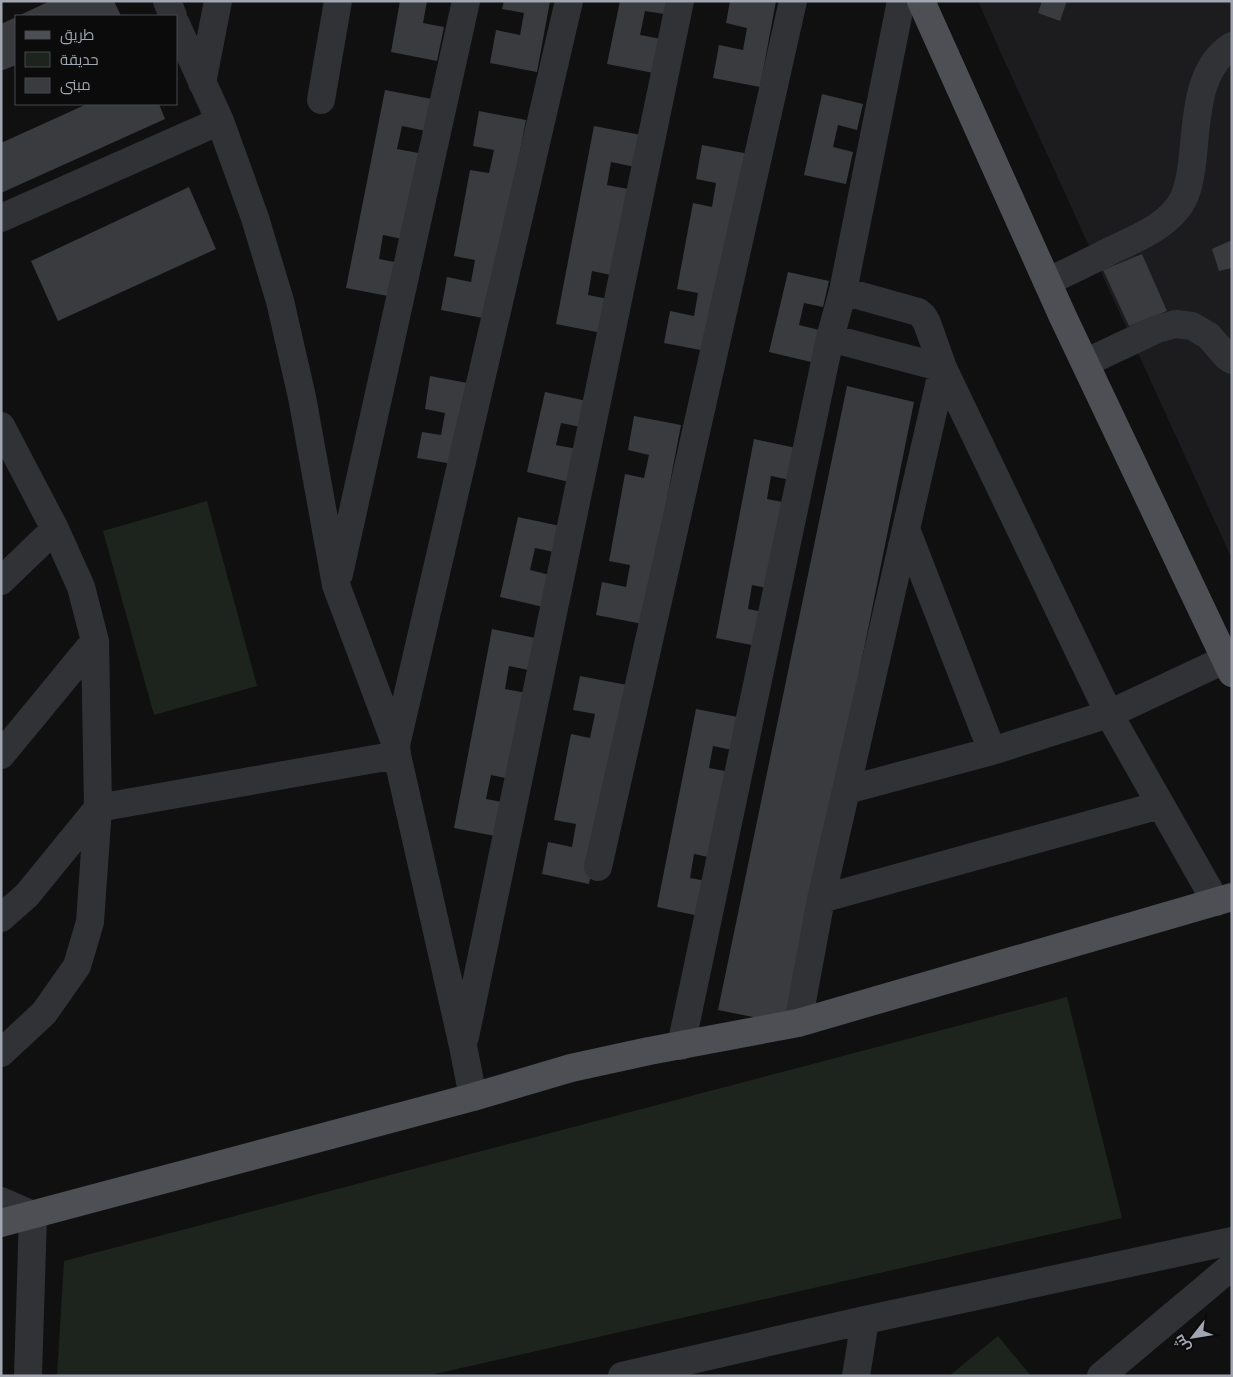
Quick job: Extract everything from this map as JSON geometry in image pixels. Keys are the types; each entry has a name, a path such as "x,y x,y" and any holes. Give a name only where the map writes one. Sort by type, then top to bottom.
{"main road":[{"path":"921,1 1047,282 1228,667"},
{"path":"1,1223 473,1097 572,1068 648,1051 798,1023 1224,900"}],"street":[{"path":"167,1 173,15"},
{"path":"202,83 218,1"},
{"path":"321,100 338,1"},
{"path":"336,585 466,1"},
{"path":"397,750 570,1"},
{"path":"463,1046 680,1"},
{"path":"598,867 793,1"},
{"path":"681,1046 830,338 843,291 901,1"},
{"path":"178,29 220,121 255,218 280,301 302,397 336,585 397,750 473,1097"},
{"path":"1047,282 1156,229 1177,209 1186,191 1191,173 1202,87 1209,69 1221,52 1232,46"},
{"path":"1,218 220,121"},
{"path":"843,291 918,312 923,316 943,368 1109,714 1160,805 1224,900"},
{"path":"1085,364 1157,329 1176,324 1192,326 1208,336 1226,357 1232,360"},
{"path":"830,338 943,368"},
{"path":"798,1023 821,899 943,368"},
{"path":"1,426 55,529 81,587 95,641 98,808 90,922 77,966 44,1013 1,1053"},
{"path":"1,581 55,529"},
{"path":"906,529 992,751"},
{"path":"1,755 95,641"},
{"path":"847,790 992,751 1109,714 1228,667"},
{"path":"1,918 27,895 98,808 397,750"},
{"path":"821,899 1160,805"},
{"path":"1,1201 33,1215 28,1376"},
{"path":"622,1376 865,1320 1232,1241"},
{"path":"1100,1376 1232,1266"},
{"path":"856,1376 865,1320"}],"shaded area":[{"path":"978,1 1232,1 1232,559 1000,51"}],"green space":[{"path":"207,501 257,686 154,715 103,531"},
{"path":"1067,997 1122,1218 426,1376 57,1376 64,1261"},
{"path":"998,1336 1031,1376 949,1376"}],"building":[{"path":"50,1 114,1 121,15 20,15"},
{"path":"400,1 427,1 423,23 444,27 437,61 391,52"},
{"path":"504,1 550,1 537,72 490,63 496,30 520,35 524,13 502,9"},
{"path":"620,1 666,1 664,14 645,11 640,35 661,39 654,73 607,64"},
{"path":"730,1 776,1 760,87 713,78 719,45 743,50 747,28 726,23"},
{"path":"1042,1 1067,1 1060,21 1038,13"},
{"path":"15,17 15,65 1,71 1,24"},
{"path":"385,90 432,99 426,131 402,126 397,149 419,153 402,239 383,235 379,259 400,263 393,297 346,288"},
{"path":"822,94 863,104 857,130 838,125 833,147 853,152 846,184 804,175"},
{"path":"85,105 159,105 165,119 1,193 1,143"},
{"path":"479,111 526,120 488,319 441,310 447,277 471,282 475,260 454,256 470,170 489,173 494,150 473,146"},
{"path":"594,126 641,135 635,167 611,162 607,185 628,189 611,275 592,271 588,295 608,299 602,333 556,324"},
{"path":"702,145 749,154 711,352 664,343 670,311 694,316 698,293 677,289 693,203 712,207 716,183 696,179"},
{"path":"189,187 216,249 58,321 31,261"},
{"path":"1232,240 1232,268 1219,271 1212,249"},
{"path":"1142,254 1167,311 1129,326 1103,270"},
{"path":"788,272 829,281 823,307 804,303 799,325 819,330 811,362 769,352"},
{"path":"430,376 473,384 459,465 417,458 422,432 441,435 445,413 425,409"},
{"path":"847,386 914,402 788,1024 718,1010"},
{"path":"545,392 587,401 581,427 561,423 556,445 577,449 569,482 527,472"},
{"path":"634,416 681,425 643,624 596,615 602,582 626,587 630,565 609,561 625,474 644,478 649,455 628,450"},
{"path":"754,439 801,449 795,481 771,476 767,499 788,503 772,589 752,585 748,609 769,613 762,647 716,638"},
{"path":"518,517 560,526 554,552 535,548 530,570 550,575 543,607 500,597"},
{"path":"492,629 540,639 533,671 509,666 505,689 526,693 510,779 491,775 486,799 507,803 500,837 454,828"},
{"path":"580,676 627,685 589,884 542,874 548,842 572,847 576,824 554,820 571,734 590,738 595,714 573,710"},
{"path":"696,709 743,718 737,751 713,746 709,768 730,772 713,858 694,854 690,878 711,882 704,917 657,907"}]}
